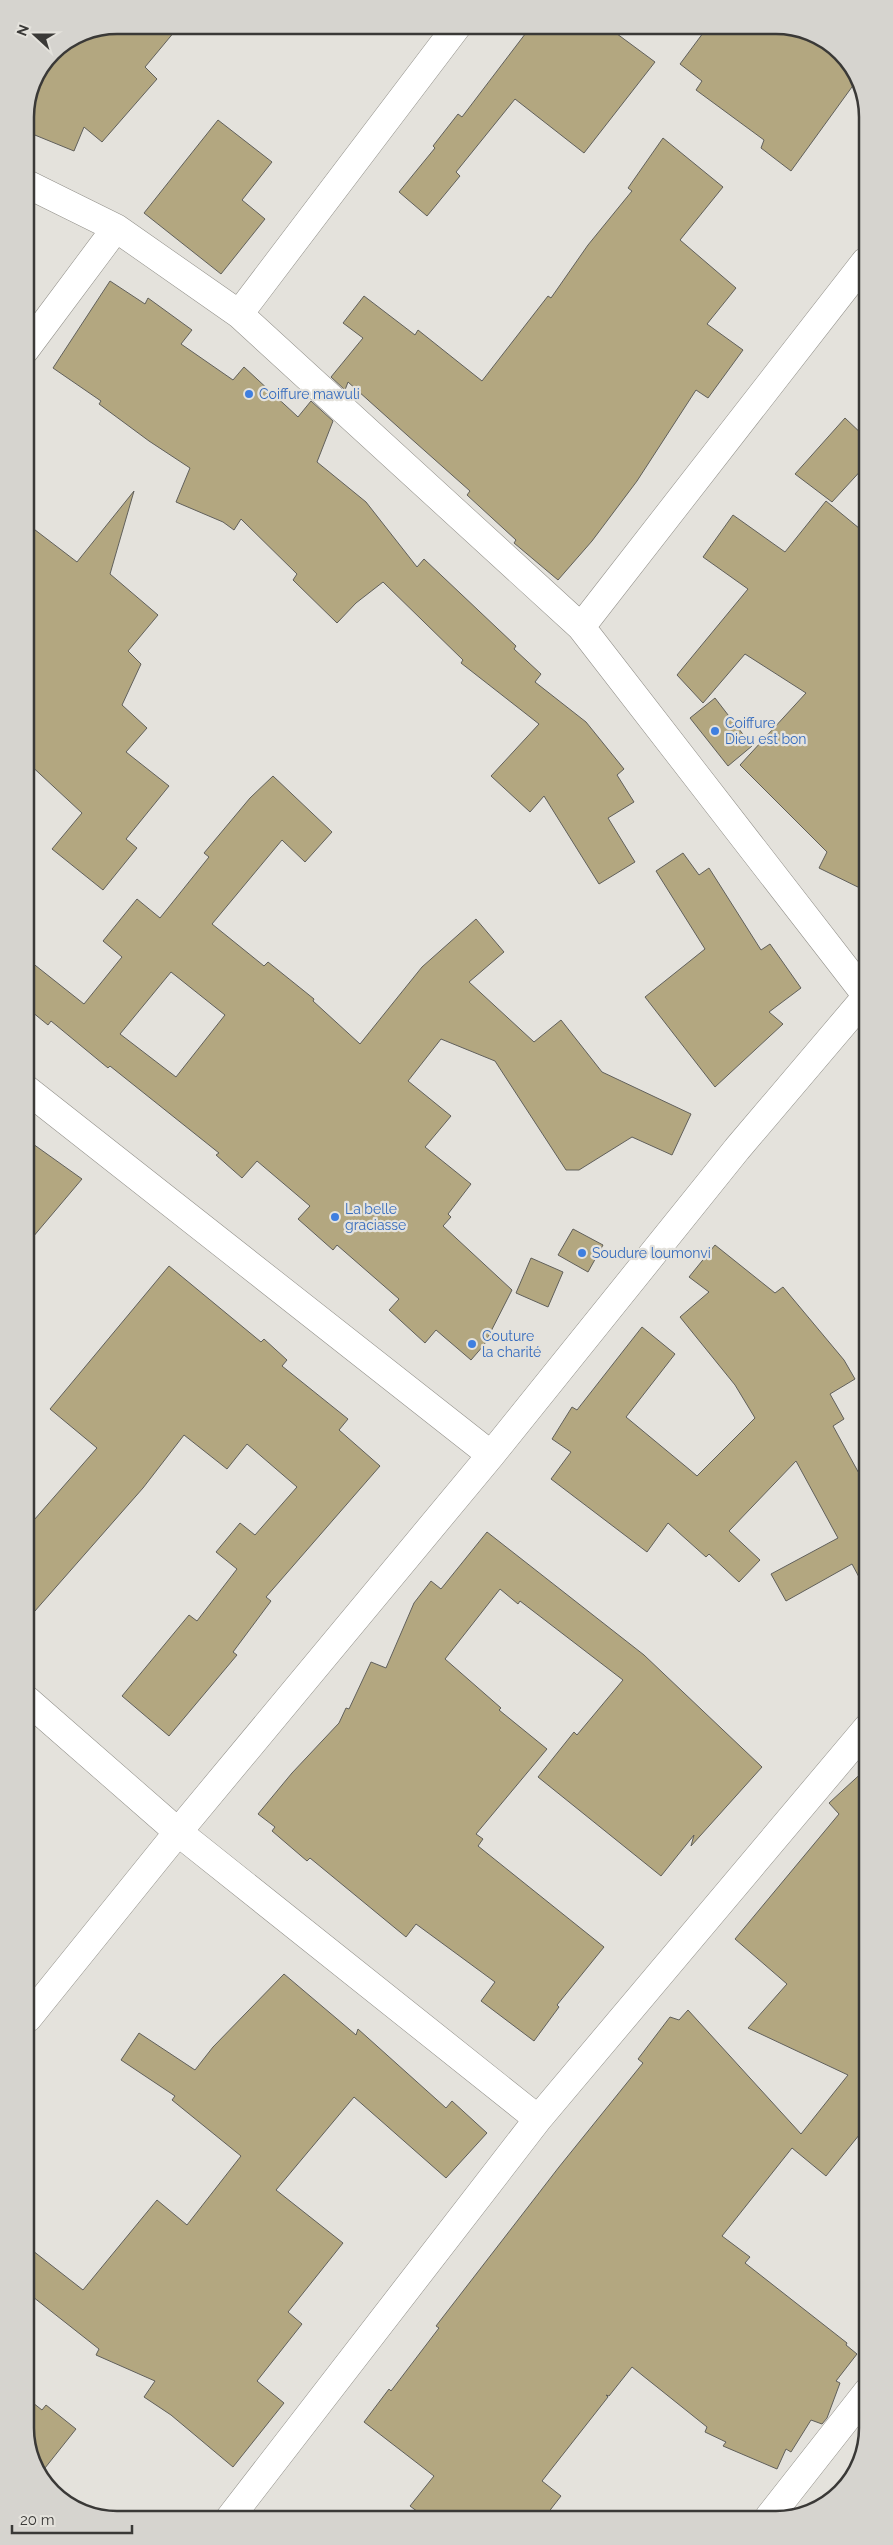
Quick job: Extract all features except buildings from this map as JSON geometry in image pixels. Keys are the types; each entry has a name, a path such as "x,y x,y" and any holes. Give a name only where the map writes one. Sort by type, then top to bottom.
{"street":[{"path":"239,314 451,34"},
{"path":"34,187 116,228 239,314 581,627 859,987"},
{"path":"34,339 116,228"},
{"path":"581,627 859,270"},
{"path":"34,2011 178,1832 491,1455 737,1148 859,1004"},
{"path":"34,1095 491,1455"},
{"path":"34,1706 178,1832 538,2119"},
{"path":"235,2511 538,2119 859,1738"},
{"path":"774,2511 859,2402"}],"place":[{"name":"Coiffure mawuli","path":"249,394"},
{"name":"Coiffure Dieu est bon","path":"715,731"},
{"name":"La belle graciasse","path":"335,1217"},
{"name":"Soudure loumonvi","path":"582,1253"},
{"name":"Couture la charité","path":"472,1344"}]}
